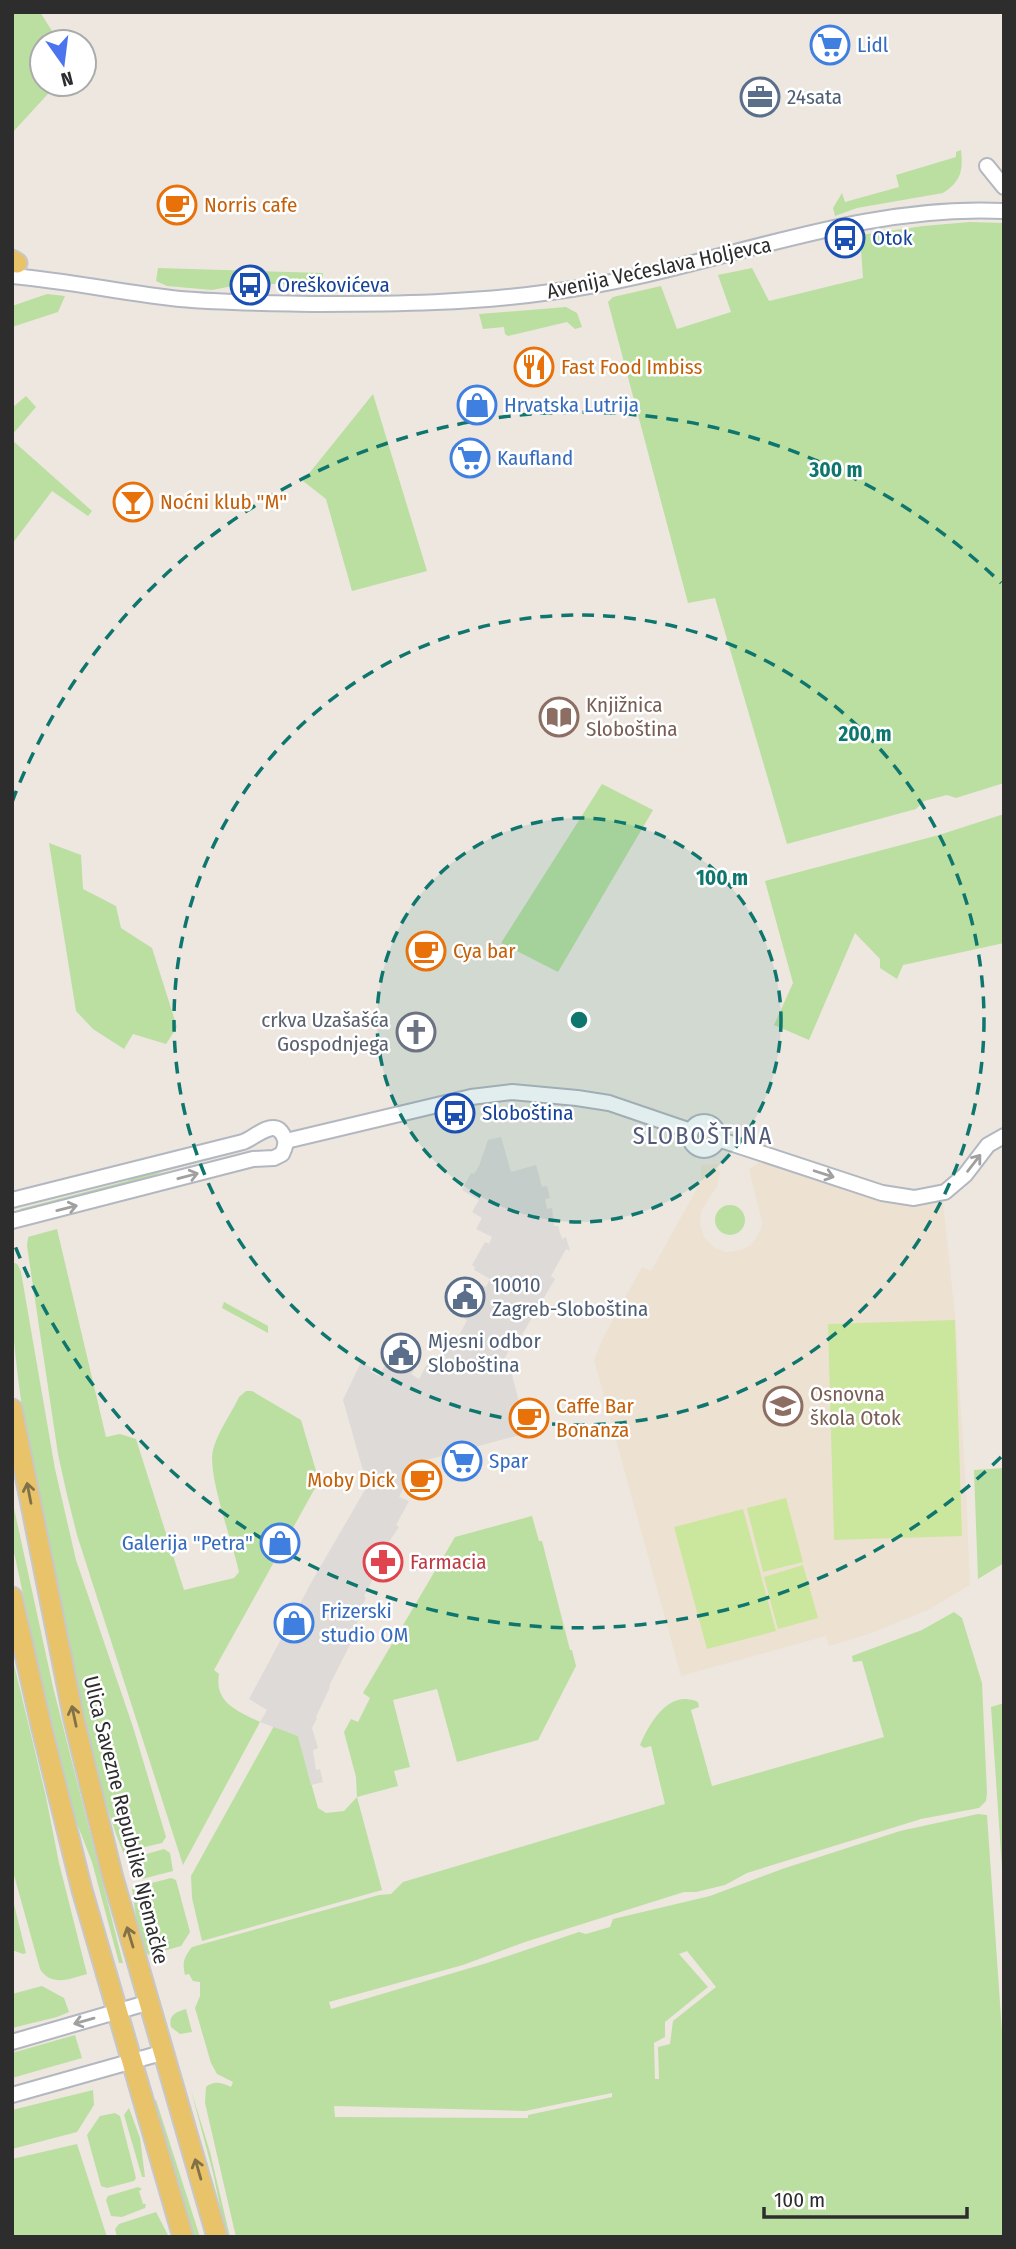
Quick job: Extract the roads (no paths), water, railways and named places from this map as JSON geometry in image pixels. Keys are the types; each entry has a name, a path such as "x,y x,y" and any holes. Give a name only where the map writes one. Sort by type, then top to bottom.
{"main road":[{"name":"Ulica Savezne Republike Njemačke","path":"12,1409 74,1720 113,1878 217,2237"},
{"path":"12,1597 76,1866 183,2237"}],"street":[{"path":"987,166 1004,187"},
{"name":"Avenija Većeslava Holjevca","path":"13,265 61,281 145,295 258,304 397,305 503,299 594,286 829,229 892,218 967,210 1004,211"},
{"path":"286,1141 471,1097 512,1092 609,1103 691,1131"},
{"path":"702,1122 711,1124 717,1130 718,1139 709,1150 700,1150 692,1144 691,1131 702,1122"},
{"path":"12,1200 243,1142 266,1128 277,1129 286,1141 282,1154 274,1158 253,1159 12,1221"},
{"path":"258,1134 256,1149 267,1158"},
{"path":"718,1139 902,1198 924,1197 944,1192 965,1175 988,1145 1004,1136"},
{"path":"12,2042 150,2002"},
{"path":"12,2095 165,2052"}],"place":[{"name":"Lidl","path":"830,45"},
{"name":"24sata","path":"760,97"},
{"name":"Norris cafe","path":"177,205"},
{"name":"Otok","path":"845,238"},
{"name":"Oreškovićeva","path":"250,285"},
{"name":"Fast Food Imbiss","path":"534,367"},
{"name":"Hrvatska Lutrija","path":"477,405"},
{"name":"Kaufland","path":"470,458"},
{"name":"Noćni klub \"M\"","path":"133,502"},
{"name":"Knjižnica Sloboština","path":"559,717"},
{"name":"Cya bar","path":"426,951"},
{"name":"crkva Uzašašća Gospodnjega","path":"416,1032"},
{"name":"Sloboština","path":"455,1113"},
{"name":"10010 Zagreb-Sloboština","path":"465,1297"},
{"name":"Mjesni odbor Sloboština","path":"401,1353"},
{"name":"Osnovna škola Otok","path":"783,1406"},
{"name":"Caffe Bar Bonanza","path":"529,1418"},
{"name":"Spar","path":"462,1461"},
{"name":"Moby Dick","path":"422,1480"},
{"name":"Galerija \"Petra\"","path":"280,1543"},
{"name":"Farmacia","path":"383,1562"},
{"name":"Frizerski studio OM","path":"294,1623"}],"district":[{"name":"SLOBOŠTINA","path":"703,1136"}]}
